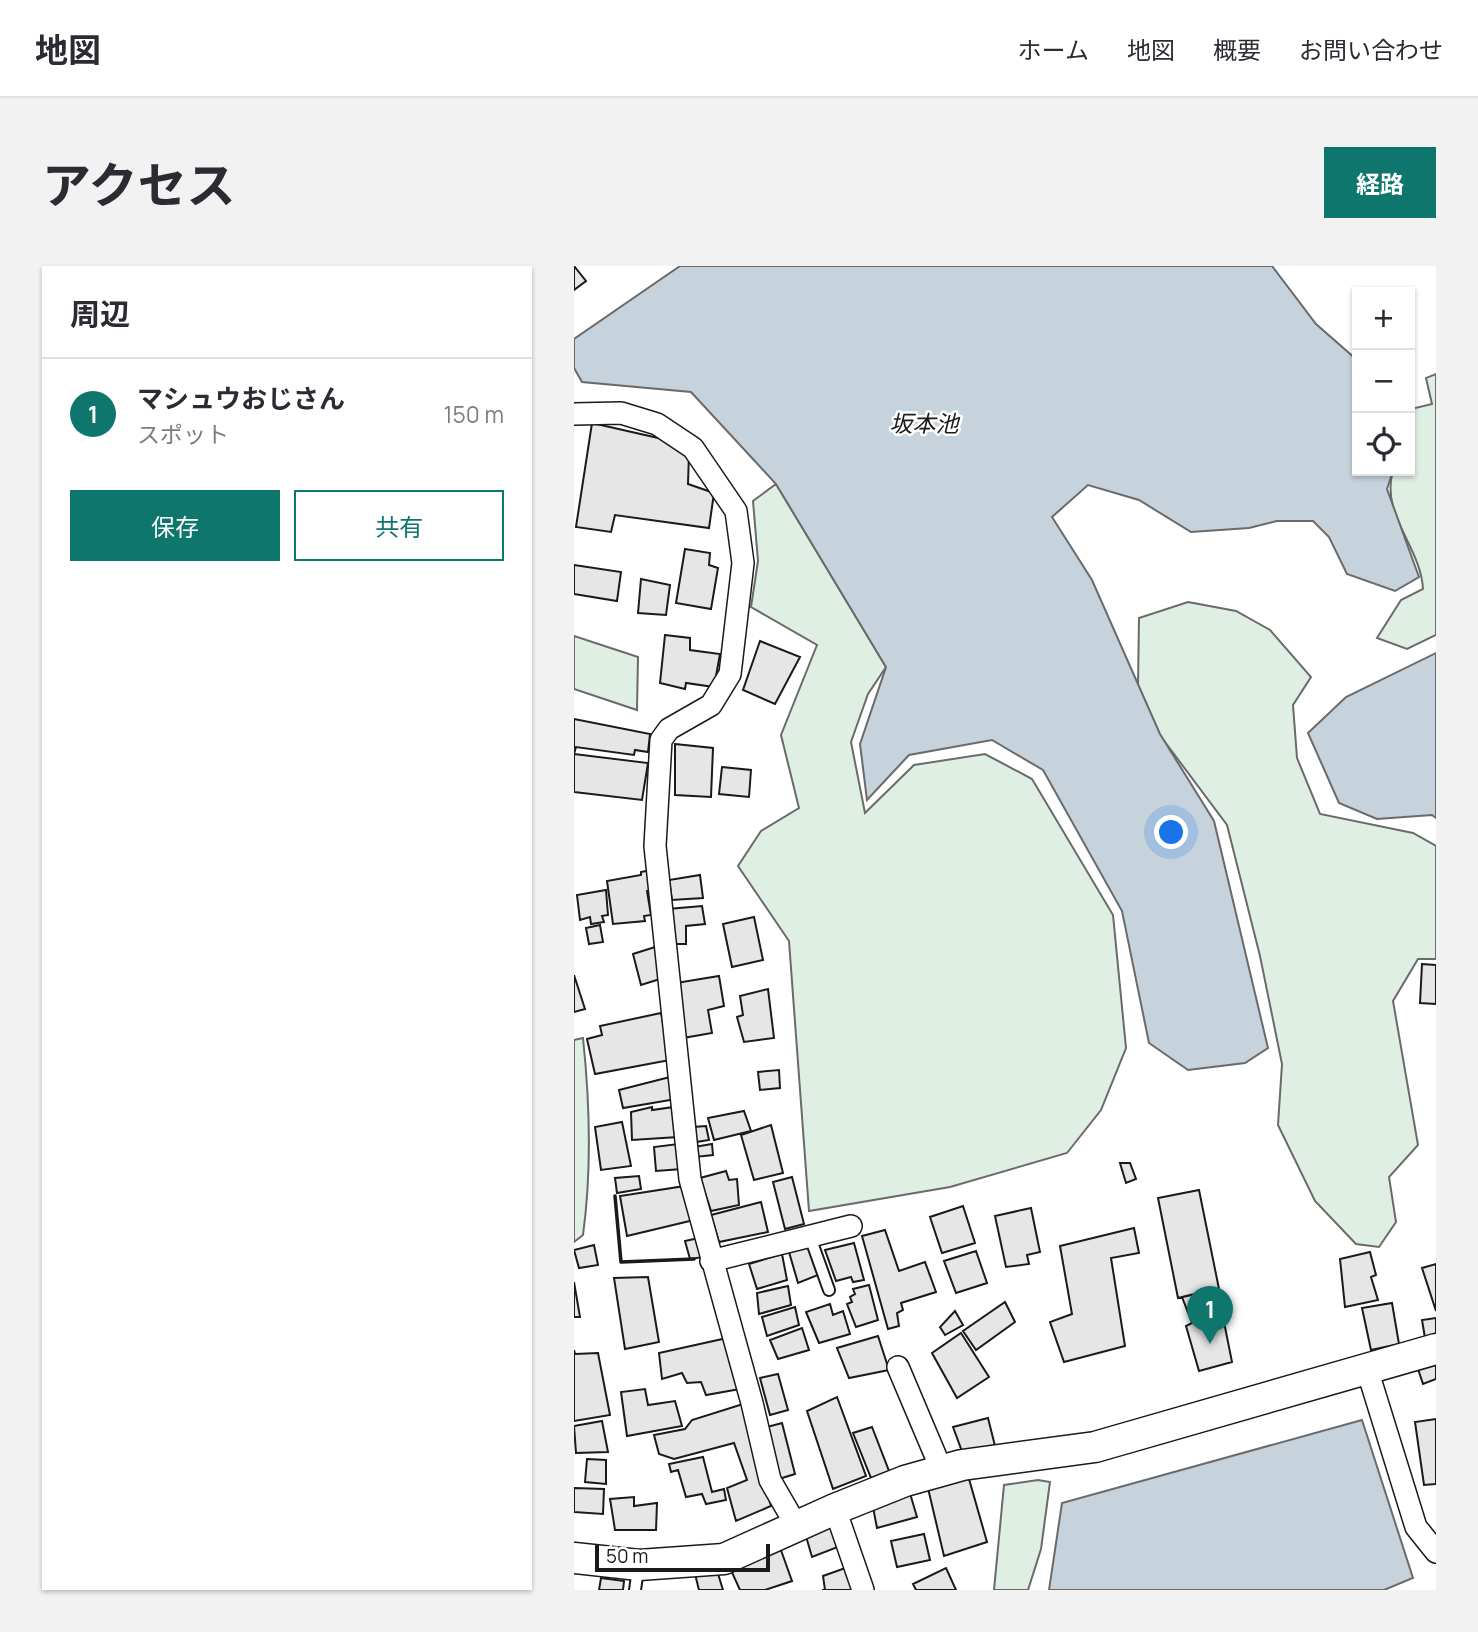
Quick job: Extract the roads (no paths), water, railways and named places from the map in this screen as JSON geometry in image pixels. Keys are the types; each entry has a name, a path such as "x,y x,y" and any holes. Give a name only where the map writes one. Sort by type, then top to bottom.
{"street":[{"path":"574,414 621,413 657,424 693,447 736,511 743,563 730,674 711,705 669,729 661,740 655,846 690,1179 752,1403 769,1480 796,1525"},
{"path":"711,1261 809,1234 851,1226"},
{"path":"574,1558 637,1577 724,1559 835,1509 962,1465 1095,1447 1436,1349"},
{"path":"898,1367 942,1471"},
{"path":"1367,1370 1416,1527 1436,1552"},
{"path":"835,1509 863,1590"}],"lane":[{"path":"809,1234 829,1290"}],"water":[{"name":"坂本池","path":"680,266 1272,266 1316,324 1352,356 1352,476 1391,476 1387,489 1419,577 1395,591 1347,574 1329,537 1313,521 1277,521 1249,528 1191,532 1139,500 1088,485 1052,517 1092,580 1160,734 1214,821 1268,1048 1245,1063 1188,1070 1149,1043 1122,911 1043,770 992,740 909,755 867,800 860,744 886,667 776,484 691,392 582,382 574,368 574,339"},
{"path":"1436,653 1436,818 1432,815 1377,819 1339,803 1308,733 1346,697"},
{"path":"1362,1420 1413,1578 1384,1590 1049,1590 1062,1503"}],"place":[{"name":"マシュウおじさん","path":"1210,1344"}]}
